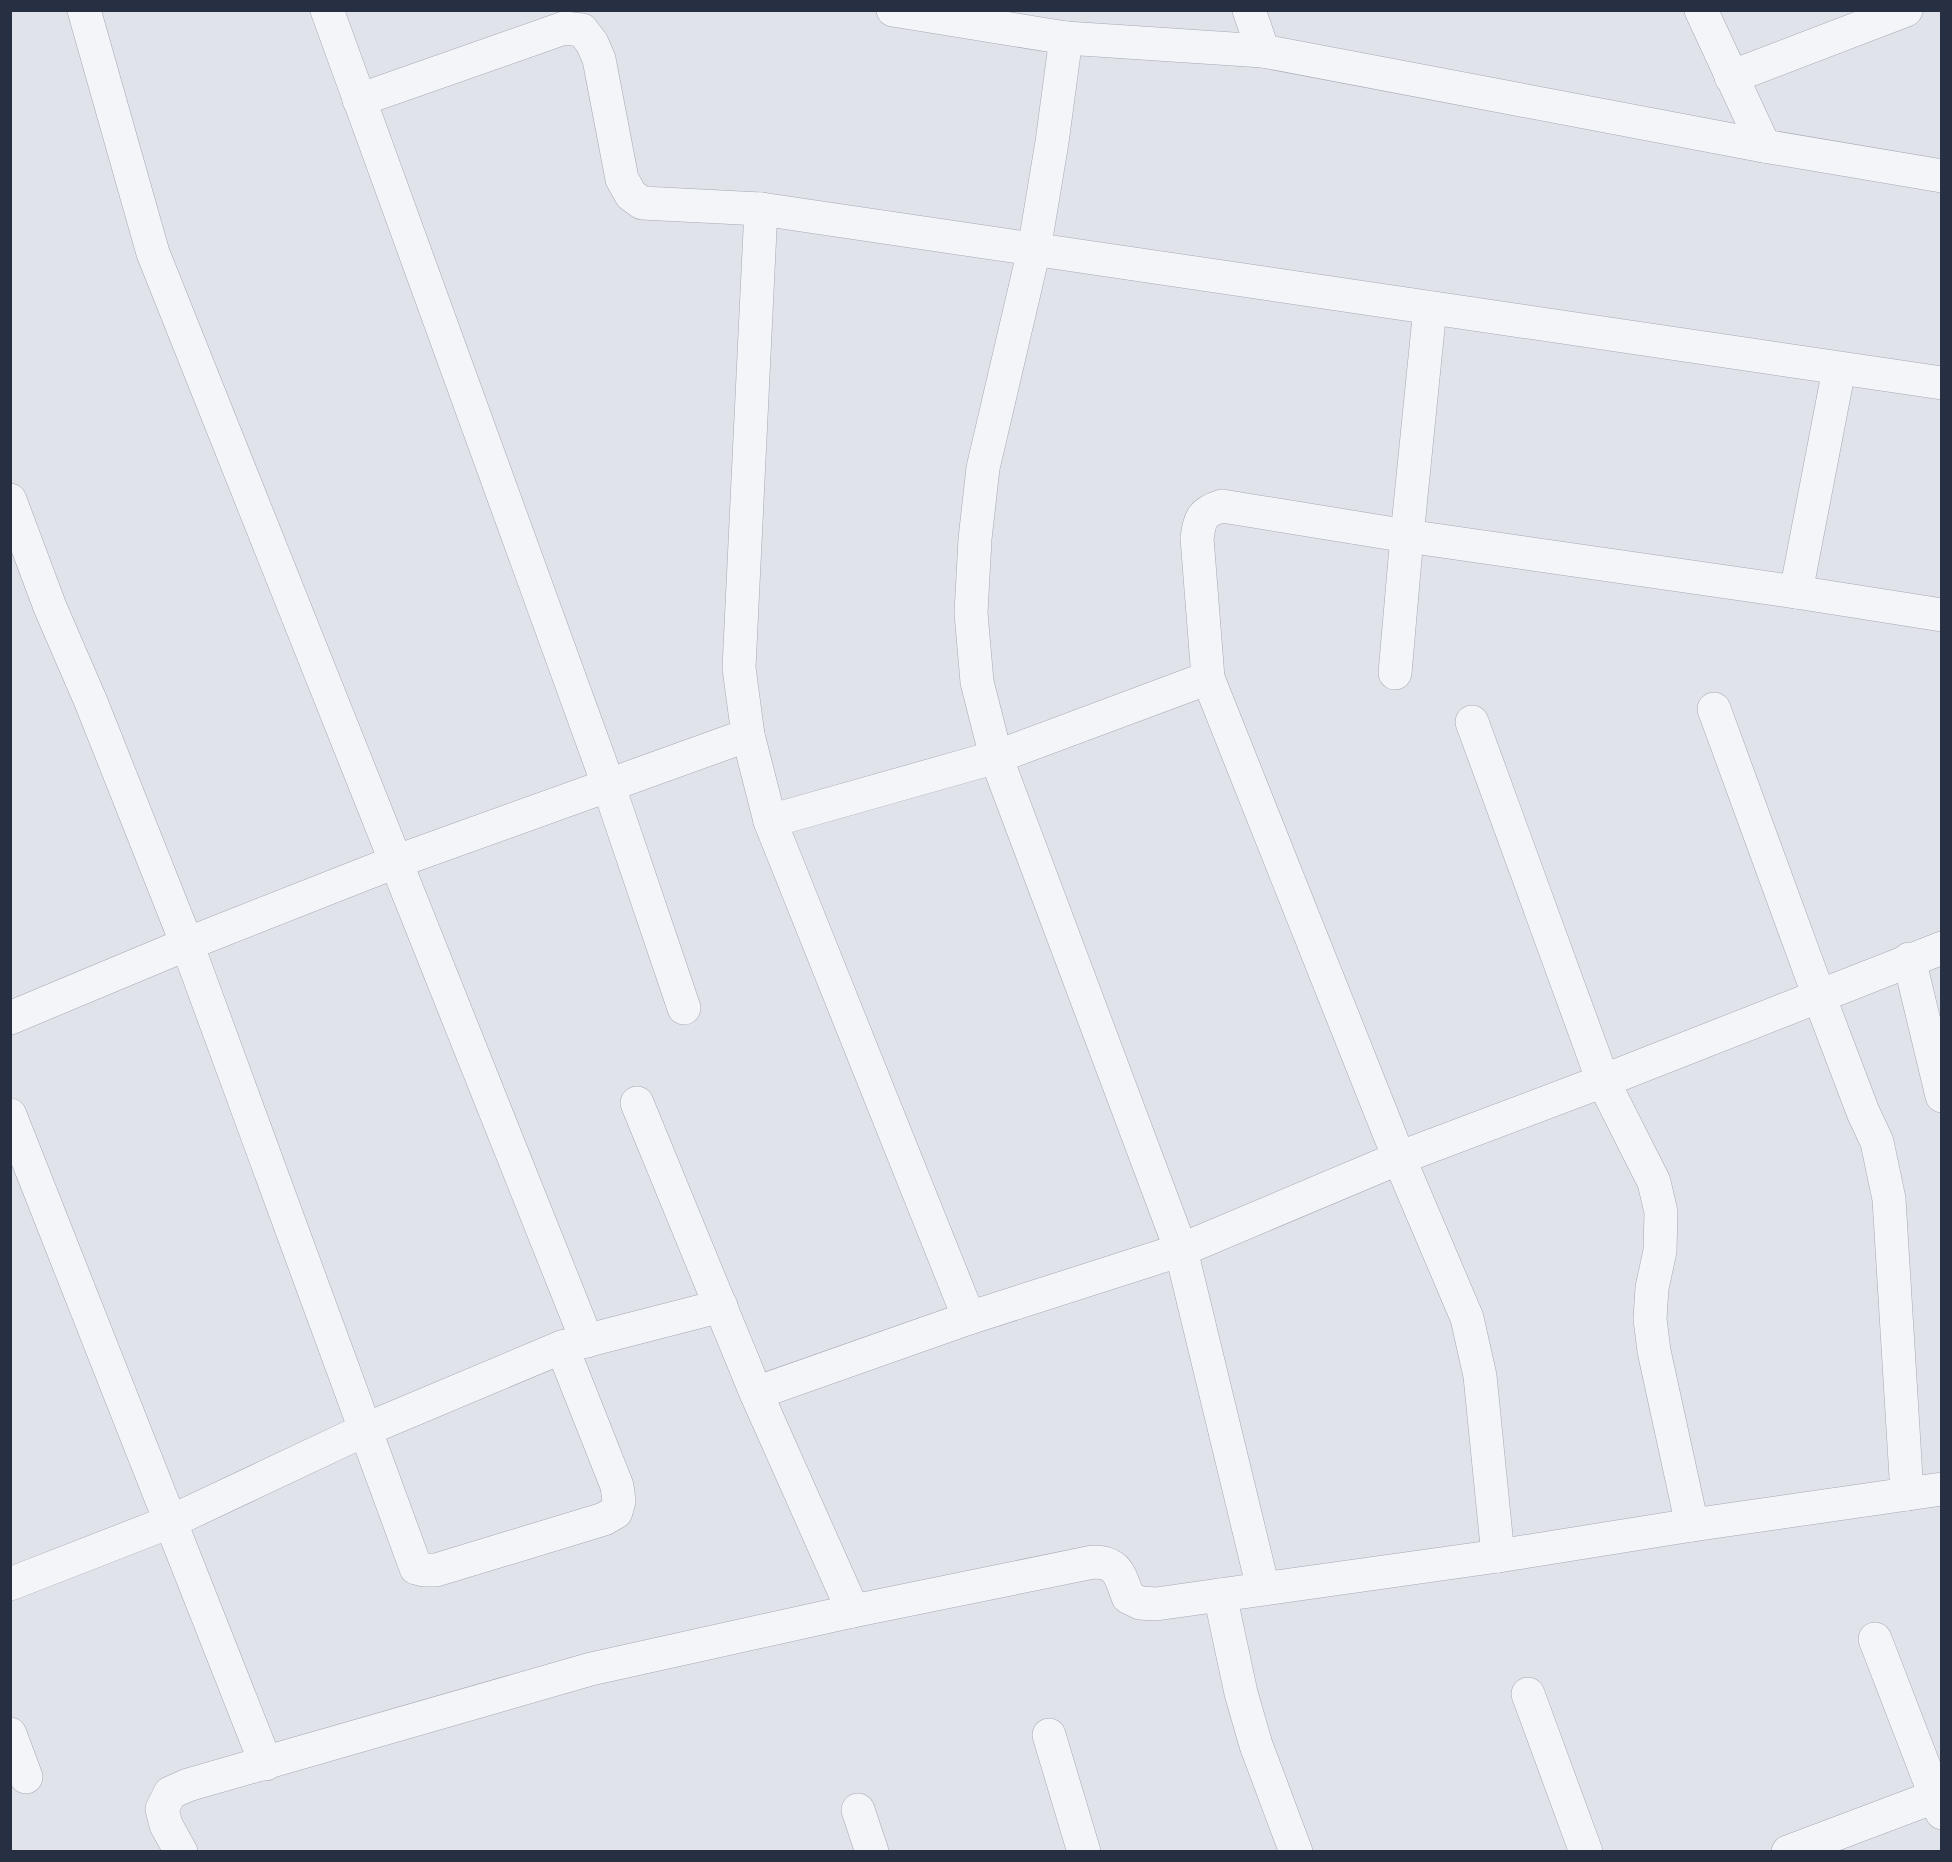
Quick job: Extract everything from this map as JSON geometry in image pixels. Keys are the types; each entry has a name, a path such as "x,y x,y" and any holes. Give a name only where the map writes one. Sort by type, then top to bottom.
{"street":[{"path":"10,500 50,607 91,702 187,944 367,1429 416,1568 436,1570 604,1519 616,1512 619,1501 616,1486 574,1344 395,862 153,254 84,10"},
{"path":"327,10 608,784 684,1008"},
{"path":"893,10 1066,38 1263,51 1764,146 1941,176"},
{"path":"1701,10 1764,146"},
{"path":"1731,77 1906,10"},
{"path":"1251,11 1263,51"},
{"path":"359,100 564,28 582,30 592,43 599,59 622,179 631,195 642,203 761,209 1941,383"},
{"path":"1066,38 1034,250 983,468 975,539 971,613 977,682 996,756 1181,1250 1263,1588"},
{"path":"761,209 739,668 748,735 770,821 969,1318"},
{"path":"1395,673 1430,308"},
{"path":"1796,592 1839,369"},
{"path":"1498,1556 1480,1376 1467,1318 1399,1158 1208,678 1197,538 1199,523 1208,510 1222,506 1407,536 1941,615"},
{"path":"770,821 996,756 1208,678"},
{"path":"1714,708 1819,996 1863,1112 1877,1142 1884,1168 1889,1199 1907,1494"},
{"path":"1472,722 1603,1082 1654,1182 1661,1212 1660,1251 1652,1288 1650,1319 1654,1352 1692,1525"},
{"path":"10,1018 187,944 395,862 748,735"},
{"path":"756,1393 969,1318 1181,1250 1399,1158 1603,1082 1941,948"},
{"path":"1910,959 1941,1096"},
{"path":"637,1103 756,1393 853,1611"},
{"path":"10,1115 266,1764"},
{"path":"10,1584 172,1521 367,1429 574,1344 721,1306"},
{"path":"181,1851 166,1825 162,1809 170,1793 188,1785 591,1669 853,1611 1100,1562 1107,1562 1115,1569 1128,1597 1140,1603 1156,1604 1498,1556 1941,1489"},
{"path":"1220,1595 1241,1693 1253,1735 1296,1851"},
{"path":"1788,1851 1939,1801 1875,1639"},
{"path":"1528,1694 1584,1851"},
{"path":"10,1734 26,1777"},
{"path":"1049,1735 1084,1851"},
{"path":"858,1810 872,1851"}]}
